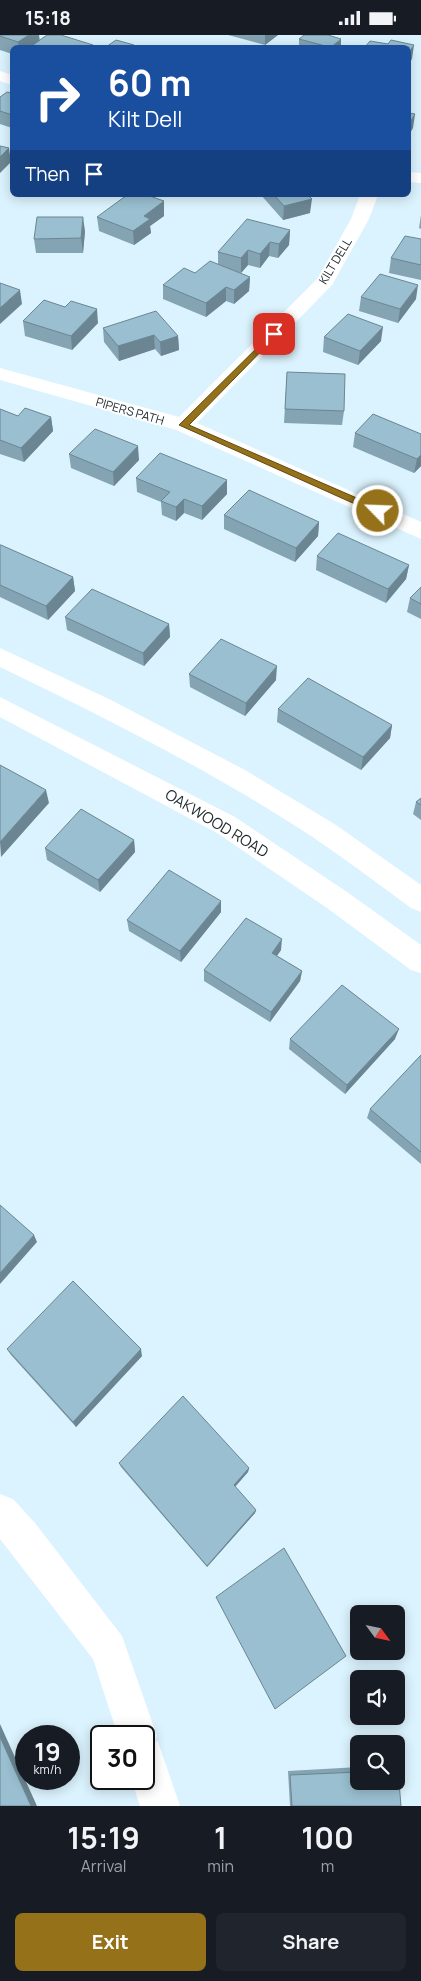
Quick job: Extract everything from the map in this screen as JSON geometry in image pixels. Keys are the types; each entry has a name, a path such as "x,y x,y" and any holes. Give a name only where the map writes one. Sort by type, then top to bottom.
{"street":[{"name":"KILT DELL","path":"183,425 326,281 360,219 369,197"},
{"name":"PIPERS PATH","path":"0,374 183,425 421,531"},
{"path":"0,657 102,705 269,796 421,900"},
{"name":"OAKWOOD ROAD","path":"0,706 226,825 337,900 421,961"},
{"path":"0,1512 22,1536 109,1649 133,1725"},
{"path":"155,1790 160,1806"}],"building":[{"path":"0,35 29,35 18,42"},
{"path":"47,35 61,35 93,45 33,45"},
{"path":"304,35 328,35 341,39 334,45 322,45 299,39"},
{"path":"116,40 134,45 109,45"},
{"path":"391,40 414,45 411,49 411,45 367,45 370,41 388,44"},
{"path":"7,92 10,93 10,114 0,111 0,97"},
{"path":"0,146 9,148 0,157"},
{"path":"124,197 153,197 164,201 144,216 150,219 133,231 97,217"},
{"path":"276,197 310,197 312,199 284,206"},
{"path":"37,217 83,217 81,238 34,239"},
{"path":"247,219 290,230 279,244 270,242 260,254 248,250 241,258 218,252"},
{"path":"405,236 421,239 421,265 391,258"},
{"path":"210,261 250,277 234,290 226,287 206,303 163,285 184,268 195,273"},
{"path":"380,274 418,285 400,309 361,297"},
{"path":"0,283 20,290 0,308"},
{"path":"44,300 65,307 71,301 97,309 71,336 23,321"},
{"path":"156,311 178,336 160,342 154,335 118,346 103,328"},
{"path":"348,314 383,327 360,351 324,337"},
{"path":"287,372 345,374 344,411 285,409"},
{"path":"25,408 51,417 21,448 0,440 0,409 18,416"},
{"path":"373,414 421,434 421,455 417,459 355,433"},
{"path":"95,429 138,446 113,472 69,454"},
{"path":"160,453 227,480 202,506 184,499 176,507 161,501 170,492 136,478"},
{"path":"249,490 319,522 296,548 224,515"},
{"path":"338,533 409,565 388,589 317,556"},
{"path":"0,545 73,577 46,606 0,585"},
{"path":"421,587 421,604 410,598"},
{"path":"92,589 169,624 143,653 65,617"},
{"path":"221,639 277,666 246,703 189,674"},
{"path":"308,678 392,725 363,757 278,709"},
{"path":"0,765 46,790 0,842"},
{"path":"421,798 421,805 416,802"},
{"path":"81,809 134,840 98,880 45,848"},
{"path":"169,870 221,901 180,951 127,920"},
{"path":"246,918 282,939 272,953 302,971 271,1012 204,970"},
{"path":"342,985 399,1029 347,1085 290,1039"},
{"path":"421,1055 421,1152 370,1109"},
{"path":"0,1205 34,1235 0,1273"},
{"path":"73,1281 141,1349 73,1422 7,1349"},
{"path":"183,1396 249,1468 234,1485 256,1510 207,1566 119,1463"},
{"path":"284,1548 346,1656 275,1709 216,1597"},
{"path":"0,1737 15,1770 15,1790 24,1790 31,1806 0,1806"},
{"path":"350,1772 350,1790 400,1790 401,1806 292,1806 290,1775"}],"route":[{"path":"274,334 183,425 378,511"}]}
